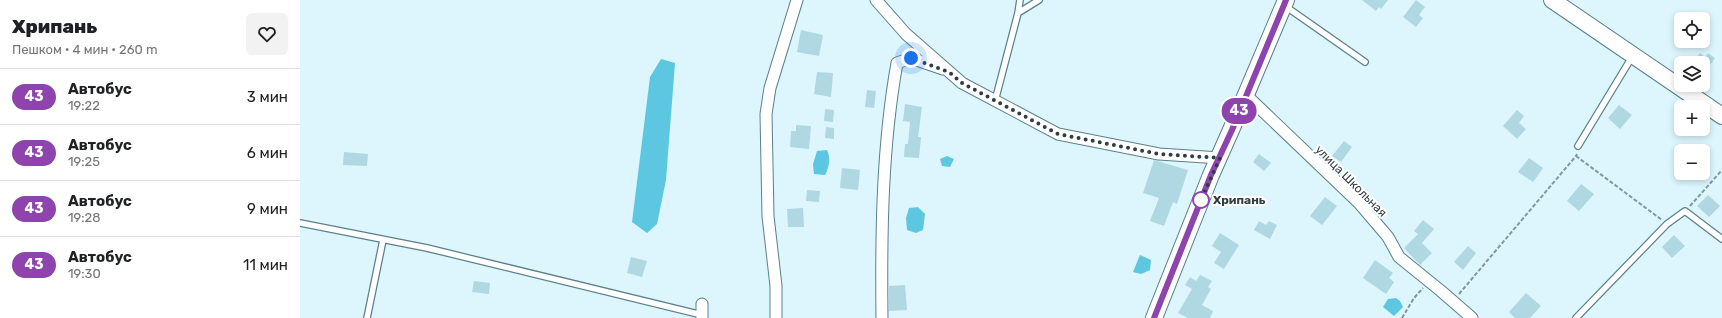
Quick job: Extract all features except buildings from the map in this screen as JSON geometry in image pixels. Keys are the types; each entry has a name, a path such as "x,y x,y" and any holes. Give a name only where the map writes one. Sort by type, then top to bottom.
{"main road":[{"path":"1552,0 1722,116"},
{"path":"1154,318 1211,175 1220,158 1285,2"}],"street":[{"path":"776,318 776,286 768,216 766,114 770,88 797,0"},
{"path":"880,2 906,34 962,83 1058,134 1159,154 1220,158"},
{"path":"882,318 881,247 884,171 891,95 897,63 911,58 949,72"},
{"name":"улица Школьная","path":"1246,94 1336,184 1359,203 1388,237 1399,258 1472,318"}],"lane":[{"path":"995,101 1020,0"},
{"path":"1018,13 1039,0"},
{"path":"1285,2 1365,62"},
{"path":"1578,146 1633,55"},
{"path":"1576,318 1667,224 1685,211 1722,238"},
{"path":"300,223 427,248 702,312"},
{"path":"367,318 383,240"}],"path":[{"path":"1453,301 1576,156 1578,146"},
{"path":"1576,156 1667,224"},
{"path":"1685,211 1722,170"},
{"path":"1402,318 1414,298 1429,282"}],"water":[{"path":"661,59 675,63 666,180 657,224 647,233 632,222 650,77"},
{"path":"827,150 829,163 825,175 814,174 813,164 817,151"},
{"path":"947,156 954,159 950,167 942,166 940,159"},
{"path":"918,207 925,214 923,230 916,233 907,230 906,218 909,208"},
{"path":"1140,255 1151,260 1150,270 1141,274 1133,272"},
{"path":"1396,298 1400,301 1403,307 1394,316 1383,307 1388,299"}],"bus line":[{"name":"43","path":"1154,318 1211,175 1232,130 1286,0"}],"place":[{"name":"Хрипань","path":"1201,200"}],"route":[{"path":"911,58 949,72 962,83 1058,134 1159,154 1220,158 1200,202 1201,200"}]}
